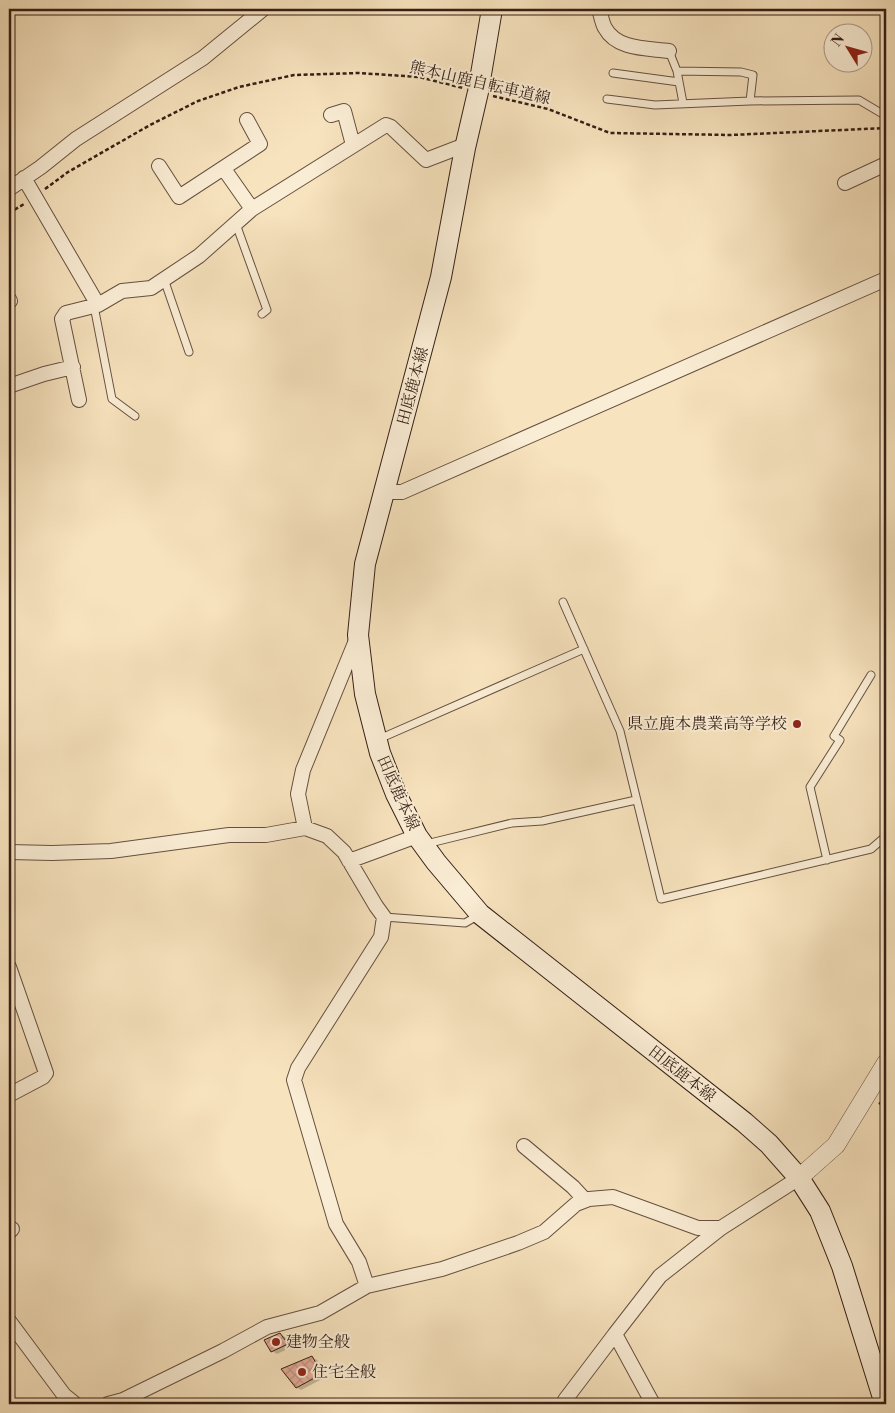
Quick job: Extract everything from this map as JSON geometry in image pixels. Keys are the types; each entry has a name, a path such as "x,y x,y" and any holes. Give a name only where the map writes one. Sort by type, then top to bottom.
{"main road":[{"name":"田底鹿本線","path":"492,9 478,92 465,145 441,277 365,564 358,635 365,694 376,740 396,794 420,840 480,914 744,1122 769,1144 799,1178 820,1211 842,1266 884,1404"}],"street":[{"path":"9,189 76,139 203,58 263,9"},
{"path":"599,9 604,27 614,40 622,44 669,51"},
{"path":"332,115 344,111 353,146"},
{"path":"159,166 179,197 260,144 248,120"},
{"path":"79,400 62,319 66,314 96,306 122,291 151,288 199,256 252,209 386,125 391,127 426,160 465,145"},
{"path":"845,183 886,164"},
{"path":"224,169 252,209"},
{"path":"24,178 36,196 96,306"},
{"path":"384,492 402,492 886,280"},
{"path":"9,386 44,374 73,367"},
{"path":"305,828 298,794 303,770 358,635"},
{"path":"9,852 112,851 229,836 266,836 305,828 327,836 344,852 384,916 381,937 298,1068 294,1080 336,1224 359,1262 367,1286"},
{"path":"349,861 420,840"},
{"path":"9,967 46,1073 43,1077 9,1095"},
{"path":"565,1400 660,1276 721,1228 799,1178 836,1145 886,1063"},
{"path":"524,1146 574,1188 585,1200"},
{"path":"108,1404 123,1402 224,1351 266,1327 320,1313 367,1286 442,1269 544,1232 576,1204 585,1200 613,1197 698,1228 721,1228"},
{"path":"9,1321 64,1395 74,1404"},
{"path":"615,1334 653,1404"}],"lane":[{"path":"669,51 677,71 683,103"},
{"path":"677,71 741,72 753,75 750,101"},
{"path":"613,73 679,82"},
{"path":"607,99 654,105 750,101 859,100 886,116"},
{"path":"236,224 267,310 262,314"},
{"path":"164,279 189,352"},
{"path":"96,306 112,399 135,416"},
{"path":"563,602 620,731 661,899 871,849 886,836"},
{"path":"376,740 584,649"},
{"path":"827,860 810,787 840,740 834,736 871,674"},
{"path":"420,840 512,823 542,821 636,800"},
{"path":"384,916 465,923 480,914"}],"path":[{"name":"熊本山鹿自転車道線","path":"9,214 68,172 150,125 198,101 239,87 294,75 359,73 419,77 548,109 610,134 731,135 886,128"}],"building":[{"name":"建物全般","path":"280,1333 288,1344 271,1352 264,1340"},
{"name":"住宅全般","path":"312,1356 322,1374 296,1388 281,1369"}],"place":[{"name":"県立鹿本農業高等学校","path":"797,724"},
{"name":"建物全般","path":"276,1342"},
{"name":"住宅全般","path":"302,1372"}]}
